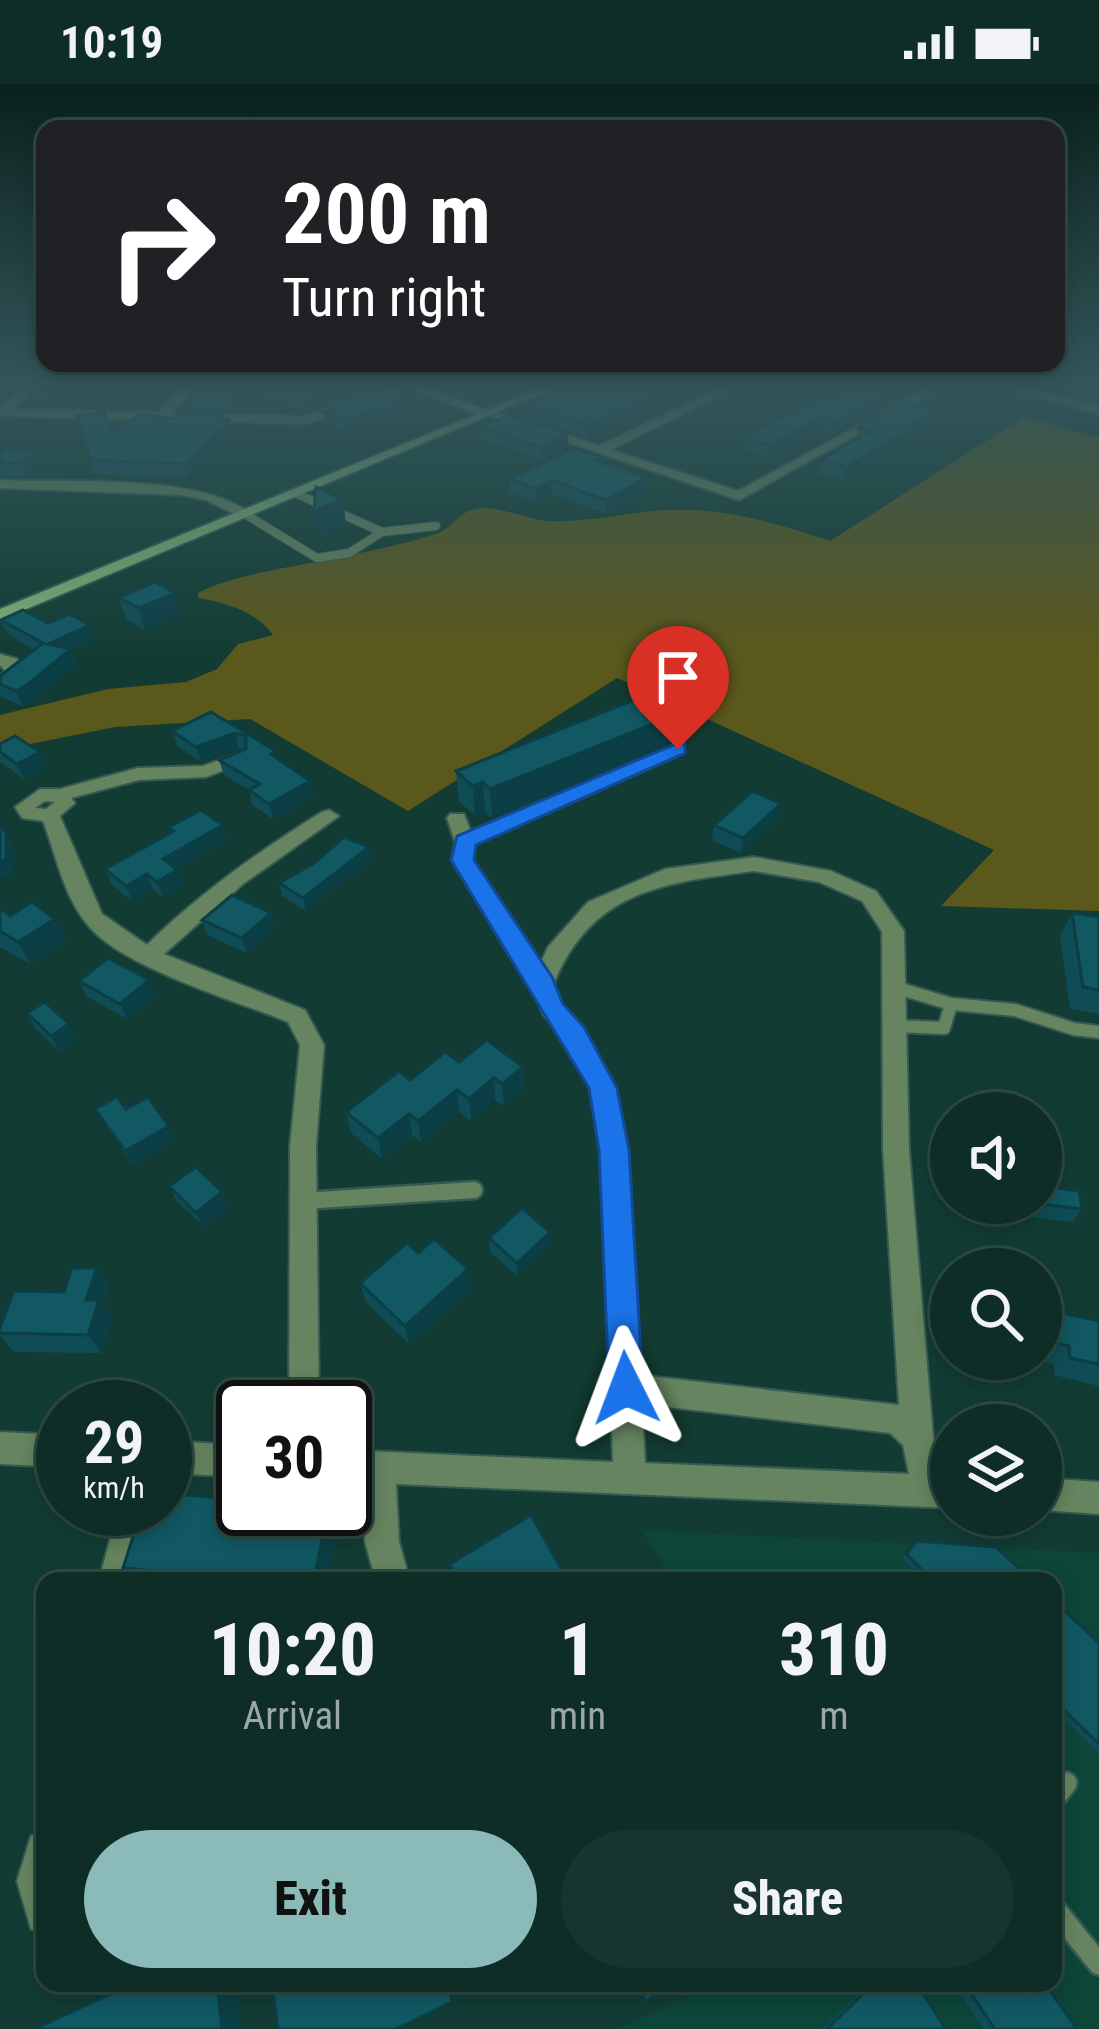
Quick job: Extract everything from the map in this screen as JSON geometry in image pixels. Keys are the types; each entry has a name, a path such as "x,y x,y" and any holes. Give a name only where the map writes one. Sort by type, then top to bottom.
{"street":[{"path":"5,608 337,476"},
{"path":"678,476 739,496 776,476"},
{"path":"0,484 181,491 209,497 245,514"},
{"path":"0,659 11,663 14,672 0,686"},
{"path":"630,1479 611,1118 593,1064 551,1008 543,983 463,860 461,830 678,749"},
{"path":"0,805 46,804 138,774 206,771 240,758"},
{"path":"46,804 70,877 97,924 150,955 297,1016 312,1045 303,1202 304,1380"},
{"path":"150,955 198,906 329,815"},
{"path":"543,983 556,952 595,907 664,876 754,864 824,876 868,896 893,931 896,1149 917,1436 930,1468"},
{"path":"626,1388 896,1419 917,1436"},
{"path":"0,1448 36,1450"},
{"path":"372,1467 930,1492"},
{"path":"379,1467 382,1542 390,1572"},
{"path":"1062,1495 1099,1498"},
{"path":"118,1572 127,1536"}],"lane":[{"path":"295,493 382,532"},
{"path":"245,514 317,558 349,553 382,532 436,526"},
{"path":"894,987 951,1004 1036,1016 1061,1029 1099,1032"},
{"path":"894,1026 944,1028 951,1004"},
{"path":"303,1202 474,1190"},
{"path":"1062,1918 1099,1964"}],"shaded area":[{"path":"932,476 1099,476 1099,911 941,906 994,850 617,678 408,811 250,719 115,727 0,750 0,715 108,689 186,682 217,669 238,644 273,635 250,614 198,598 198,593 258,573 426,537 470,511 485,508 548,521 710,511 830,541"},
{"path":"641,1530 1099,1553 1099,2029 617,2029 698,1992 1062,1992 1062,1572 668,1572"}],"building":[{"path":"647,478 605,500 552,480 536,489 510,479"},
{"path":"316,487 343,499 314,511"},
{"path":"155,582 175,593 139,608 119,598"},
{"path":"23,610 48,623 69,614 90,625 48,644 71,649 16,691 0,684 0,676 43,643 1,620"},
{"path":"666,687 685,700 677,704 686,711 490,789 483,782 473,786 456,771"},
{"path":"211,712 276,751 271,754 310,781 269,804 249,790 260,784 219,760 246,749 246,736 235,733 196,747 172,731"},
{"path":"15,736 40,752 17,764 0,752 0,744"},
{"path":"753,791 781,804 743,838 714,825"},
{"path":"201,810 223,825 163,859 177,870 157,882 147,874 126,886 105,869 174,831 169,827"},
{"path":"0,826 6,832 6,860 0,861"},
{"path":"344,837 369,847 303,898 279,883 313,864"},
{"path":"232,895 271,913 242,938 202,920"},
{"path":"32,902 55,919 18,942 0,931 0,908 10,916"},
{"path":"1072,913 1099,917 1099,990 1083,987"},
{"path":"108,958 149,980 120,1004 79,981"},
{"path":"45,1002 69,1024 51,1036 27,1013"},
{"path":"487,1040 523,1067 502,1084 494,1078 469,1099 457,1090 418,1121 409,1114 378,1138 346,1112 399,1071 410,1080 445,1052 459,1062"},
{"path":"117,1097 126,1109 148,1097 169,1126 125,1151 95,1109"},
{"path":"196,1167 222,1192 196,1213 169,1186"},
{"path":"1062,1189 1079,1191 1082,1209 1062,1206"},
{"path":"522,1208 550,1232 517,1263 489,1238"},
{"path":"434,1239 468,1269 405,1326 360,1283 407,1243 418,1253"},
{"path":"72,1268 97,1268 86,1300 99,1300 88,1335 0,1333 14,1291 64,1292"},
{"path":"1062,1313 1099,1321 1099,1364 1070,1358 1069,1346 1062,1344"},
{"path":"192,1495 216,1498 216,1536 323,1536 315,1572 123,1568 133,1536 192,1536"},
{"path":"531,1515 563,1572 454,1572 450,1564"},
{"path":"917,1541 996,1547 1022,1572 924,1572 906,1554"},
{"path":"1062,1608 1099,1643 1099,1744 1062,1708"},
{"path":"115,1992 218,1992 222,2029 34,2029"},
{"path":"273,1992 450,1992 452,2002 396,2029 278,2029"},
{"path":"865,1992 922,1992 946,2029 827,2029"},
{"path":"970,1992 1050,1992 1077,2029 995,2029"}],"route":[{"path":"626,1388 614,1150 603,1088 575,1034 551,1008 543,983 463,860 465,842 678,749"}]}
